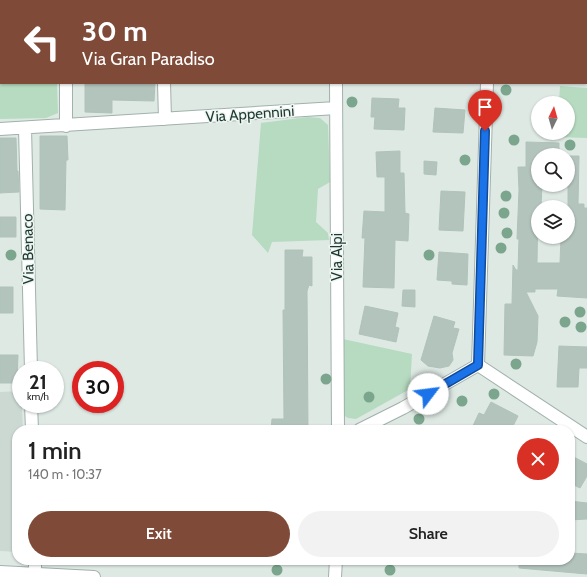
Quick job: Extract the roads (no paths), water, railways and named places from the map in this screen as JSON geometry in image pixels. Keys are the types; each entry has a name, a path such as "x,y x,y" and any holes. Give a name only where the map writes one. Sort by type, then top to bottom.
{"street":[{"path":"66,84 66,126"},
{"path":"164,84 165,119"},
{"name":"Via Alpi","path":"336,84 338,425"},
{"path":"478,365 487,84"},
{"name":"Via Appennini","path":"0,129 336,108"},
{"name":"Via Benaco","path":"25,128 31,361"},
{"path":"369,425 403,408 478,365"},
{"path":"478,365 569,425"},
{"path":"32,413 32,425"},
{"path":"575,429 587,437"},
{"path":"35,565 35,574"},
{"path":"335,577 336,565"},
{"path":"0,572 94,577"}]}
